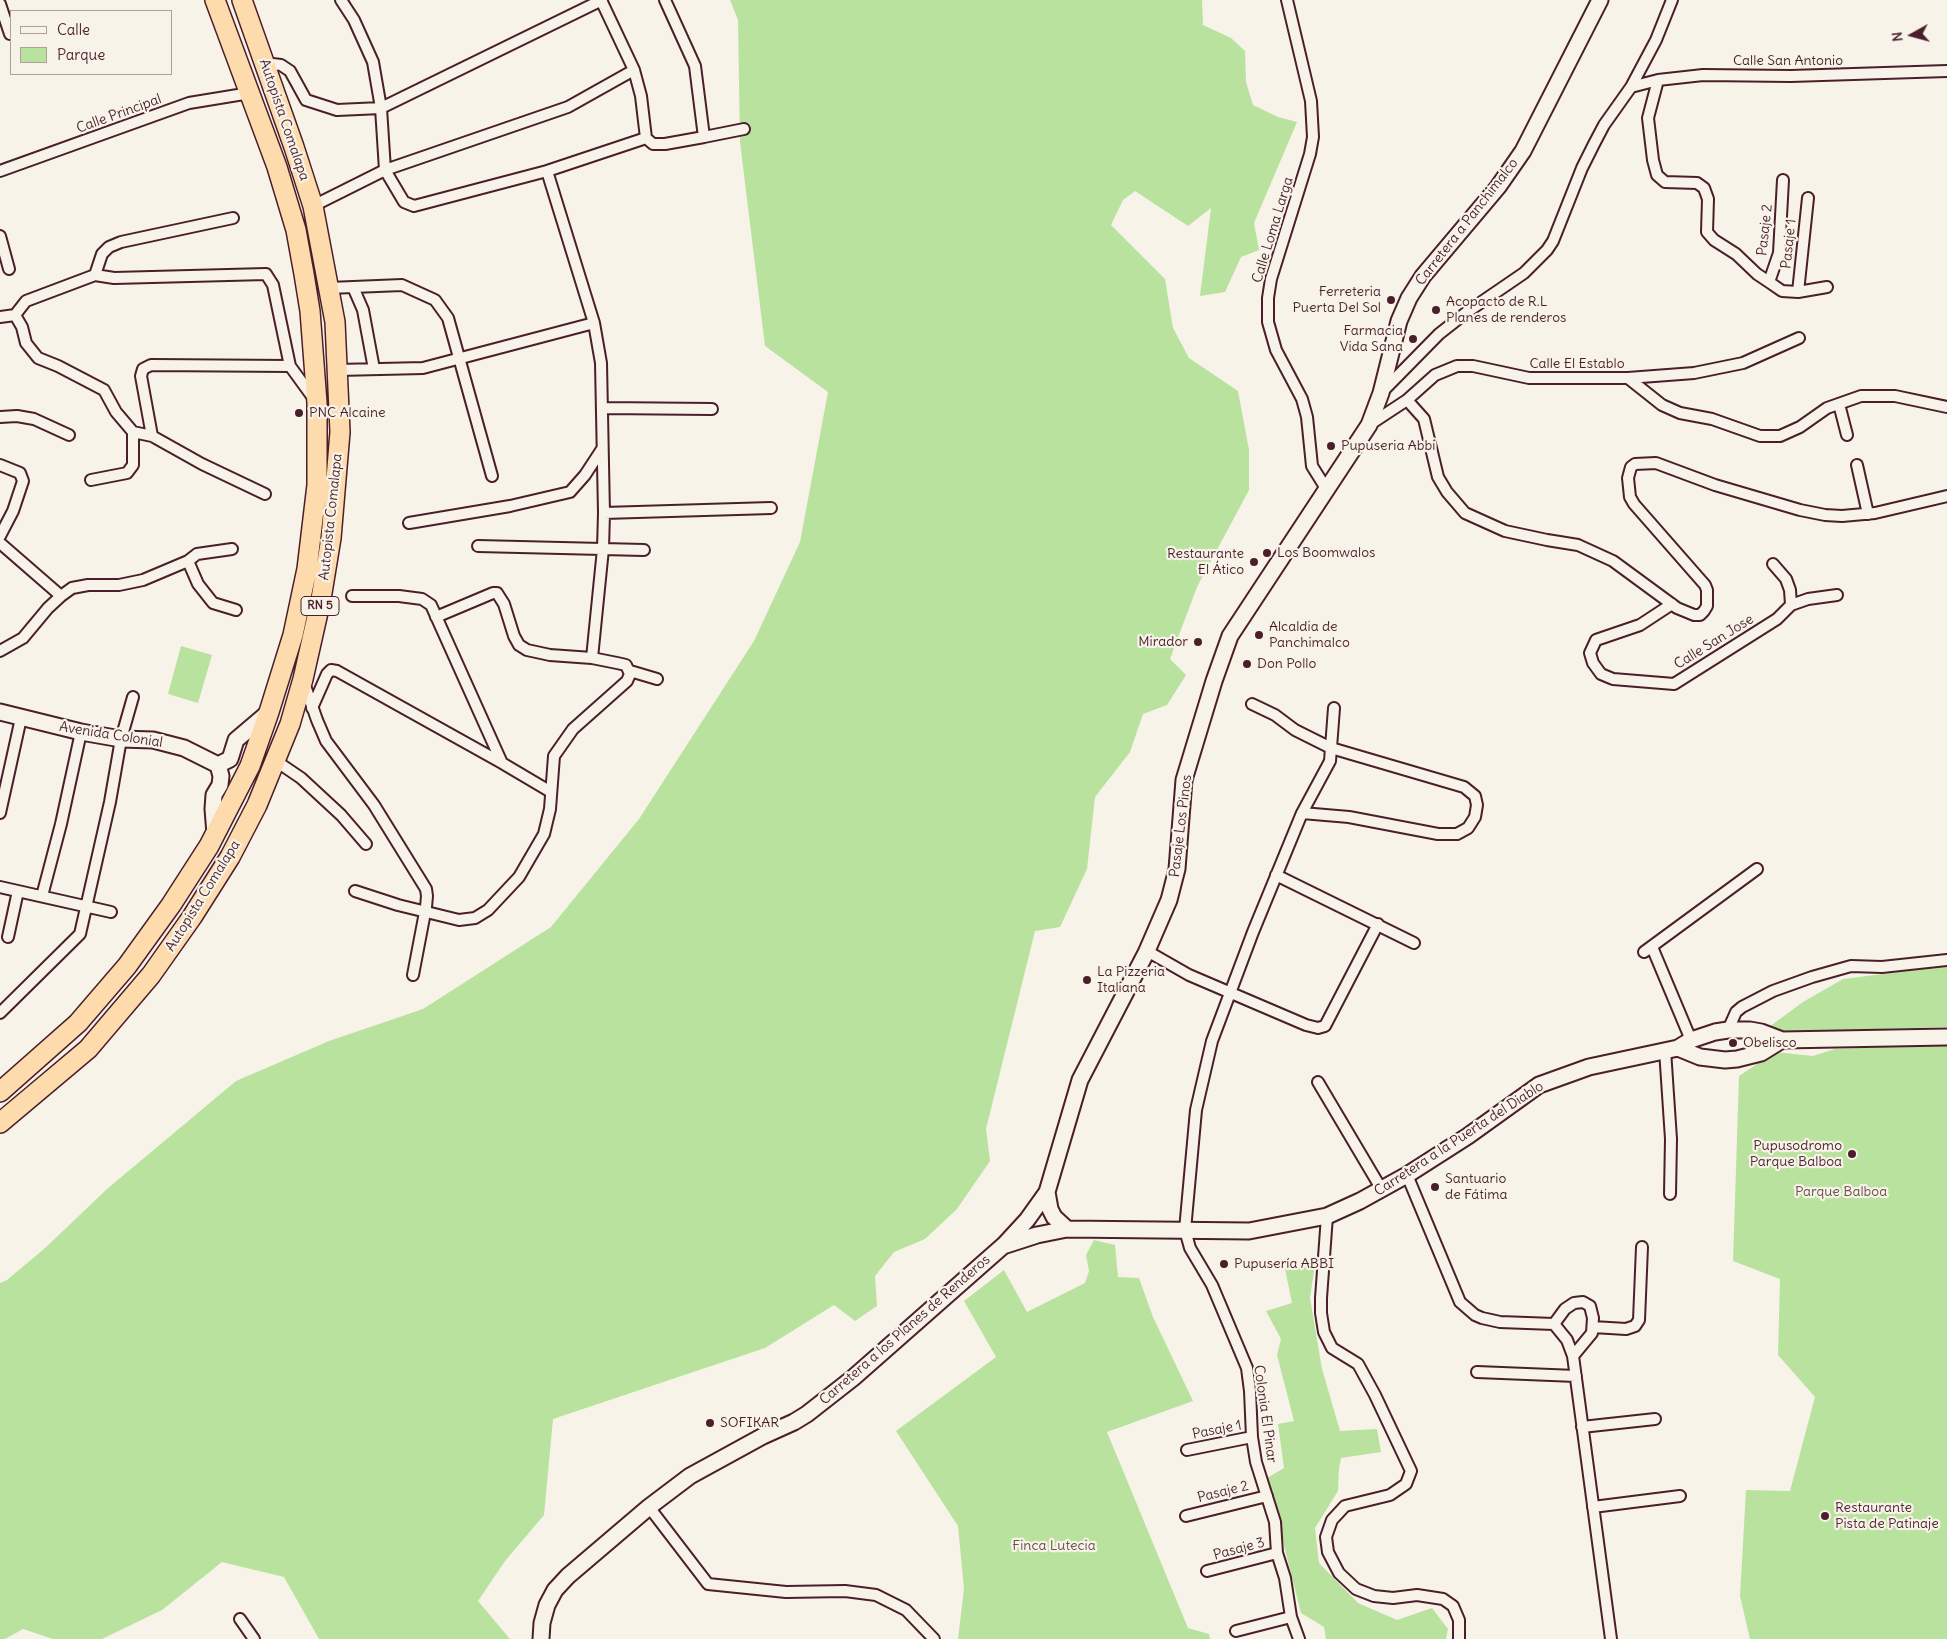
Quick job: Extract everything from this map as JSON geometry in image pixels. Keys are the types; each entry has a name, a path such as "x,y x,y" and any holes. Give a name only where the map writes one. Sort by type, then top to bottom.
{"highway":[{"name":"Autopista Comalapa","path":"0,1092 78,1023 127,966 171,905 215,834 250,766 270,712 293,634 307,569 317,485 317,403 310,310 296,230 277,168 214,0"},
{"name":"Autopista Comalapa","path":"0,1123 88,1048 151,975 192,917 230,857 257,805 276,761 303,680 321,599 334,510 340,432 335,322 313,206 242,0"}],"main road":[{"name":"Carretera a Panchimalco","path":"1369,425 1381,393 1395,369 1399,321 1409,298 1423,276 1498,187 1522,151 1600,0"},
{"name":"Pasaje Los Pinos","path":"1004,1246 1027,1220 1047,1192 1080,1080 1147,951 1169,900 1176,878 1184,780 1222,657 1235,627 1369,425"},
{"name":"Avenida Colonial","path":"0,712 81,732 121,739 153,740 184,748 218,765"},
{"path":"215,834 214,795 220,785 221,776 218,765 230,759 236,740 270,712"},
{"name":"Carretera a la Puerta del Diablo","path":"1004,1246 1037,1235 1067,1229 1249,1231 1328,1216 1382,1190 1407,1175 1468,1136 1539,1085 1589,1067 1671,1049 1703,1035 1728,1030 1761,1032 1782,1040 1947,1037"},
{"name":"Carretera a la Puerta del Diablo","path":"1671,1049 1700,1057 1725,1060 1737,1059 1761,1052 1782,1040"},
{"path":"1047,1192 1050,1209 1054,1217 1067,1229"},
{"name":"Carretera a los Planes de Renderos","path":"541,1639 544,1613 555,1590 568,1576 649,1507 690,1476 807,1414 853,1378 1004,1246"}],"street":[{"path":"341,0 354,20 373,62 381,108 385,170 404,202 414,206 547,172 646,138"},
{"path":"264,63 281,65 290,71 306,100 338,110 381,108 601,0 634,70 641,96 646,138 653,144 664,144 744,129"},
{"path":"665,0 695,66 704,137"},
{"name":"Calle Loma Larga","path":"1287,0 1311,101 1313,137 1310,154 1271,279 1268,298 1268,322 1276,350 1302,399 1312,466 1326,490"},
{"path":"1395,369 1467,312 1513,281 1547,250 1553,241 1582,168 1604,125 1631,87 1656,40 1672,0"},
{"path":"0,4 10,34"},
{"path":"313,206 385,170 568,107 634,70"},
{"name":"Calle San Antonio","path":"1631,87 1658,80 1704,75 1791,76 1947,72"},
{"path":"1658,80 1648,118 1653,160 1657,175 1665,182 1697,183 1704,188 1708,199 1707,232 1714,240 1736,254 1757,274 1782,291 1798,292 1826,286"},
{"name":"Calle Principal","path":"0,171 189,104 250,93"},
{"path":"547,172 594,323 602,363 604,512 592,658"},
{"name":"Pasaje 2","path":"1769,282 1778,253 1783,180"},
{"name":"Pasaje 1","path":"1798,292 1808,198"},
{"path":"95,275 102,254 109,247 121,242 233,218"},
{"path":"0,236 9,269"},
{"path":"0,318 15,315 26,300 95,275 114,278 266,274 273,285 290,366 317,403"},
{"path":"330,288 402,285 435,300 448,318 492,476"},
{"path":"353,287 363,310 374,369"},
{"path":"15,315 22,327 26,343 38,358 58,366 104,390 116,412 133,432 152,436 202,464 265,494"},
{"path":"338,370 423,368 594,323"},
{"name":"Calle El Establo","path":"1369,425 1407,400 1435,375 1457,366 1474,366 1529,378 1628,378 1694,373 1743,363 1799,338"},
{"path":"152,436 141,376 144,369 151,365 290,366"},
{"path":"1628,378 1662,405 1680,412 1712,419 1760,436 1780,436 1800,426 1826,408 1861,396 1895,396 1947,407"},
{"path":"1407,400 1424,419 1438,476 1447,492 1466,513 1505,531 1583,547 1613,562 1687,614 1700,615 1704,612 1707,606 1707,590 1705,585 1634,504 1630,497 1628,478 1631,467 1635,464 1644,462 1656,463 1716,485 1800,510 1842,516 1868,514 1947,496"},
{"path":"1840,404 1847,435"},
{"path":"603,408 712,409"},
{"path":"0,417 17,416 34,419 69,435"},
{"path":"91,480 127,474 133,465 133,432"},
{"path":"409,523 510,506 570,492 584,476 602,449"},
{"path":"1857,464 1868,514"},
{"path":"0,465 20,473 23,481 13,511 0,536"},
{"path":"604,512 771,508"},
{"path":"0,543 60,596"},
{"path":"478,546 644,550"},
{"path":"0,651 23,638 60,596 72,588 88,585 119,585 143,580 188,561 197,554 232,548"},
{"path":"188,561 198,584 213,603 236,610"},
{"path":"1773,564 1786,579 1790,590 1791,605 1808,599 1837,594"},
{"path":"436,617 497,593 504,604 514,636 519,645 527,650 550,655 592,658 626,665 630,671 657,678"},
{"path":"352,596 399,596 422,599 431,606 502,763"},
{"name":"Calle San Jose","path":"1672,604 1640,625 1596,640 1590,653 1593,663 1601,674 1613,679 1674,684 1777,619 1791,605"},
{"path":"312,708 327,674 332,670 337,671 551,792"},
{"path":"355,891 425,913 459,920 475,918 488,910 519,877 544,834 550,809 554,756 573,729 627,681 630,671"},
{"path":"303,680 326,741 374,804 426,889 425,913 413,975"},
{"path":"0,1013 80,934 110,802 121,739 133,697"},
{"path":"1252,704 1275,714 1295,730 1330,748 1464,787 1475,796 1477,805 1475,817 1468,828 1457,834 1438,834 1349,817 1302,813"},
{"path":"1185,1230 1196,1110 1212,1041 1253,932 1302,813 1330,761 1334,708"},
{"path":"0,813 21,718"},
{"path":"42,896 81,732"},
{"path":"276,761 301,778 341,815 366,844"},
{"path":"1691,1040 1648,949 1756,869"},
{"path":"1276,875 1414,943"},
{"path":"0,887 111,912"},
{"path":"8,936 18,891"},
{"path":"1147,951 1189,975 1306,1025 1318,1028 1326,1026 1378,924"},
{"path":"1728,1030 1736,1012 1742,1007 1773,991 1812,977 1851,966 1882,967 1947,960"},
{"path":"1670,1194 1671,1049"},
{"path":"1318,1082 1382,1190"},
{"path":"1407,1175 1460,1302 1475,1315 1482,1318 1500,1322 1554,1324 1567,1340 1573,1356 1576,1376 1611,1639"},
{"path":"1328,1216 1320,1298 1324,1332 1332,1348 1358,1364 1411,1471 1406,1484 1390,1495 1345,1506 1332,1520 1326,1537 1328,1552 1339,1572 1356,1589 1374,1596 1393,1598 1417,1595 1443,1599 1453,1606 1459,1620 1459,1639"},
{"name":"Colonia El Pinar","path":"1185,1230 1190,1248 1212,1285 1247,1368 1252,1437 1256,1462 1275,1522 1277,1553 1285,1578 1292,1617 1299,1639"},
{"path":"1593,1327 1626,1328 1635,1326 1639,1320 1642,1246"},
{"path":"1554,1324 1565,1308 1574,1303 1583,1302 1590,1306 1592,1311 1592,1333 1573,1356"},
{"path":"1477,1372 1576,1376"},
{"path":"1582,1427 1655,1419"},
{"name":"Pasaje 1","path":"1187,1450 1252,1437"},
{"name":"Pasaje 2","path":"1186,1516 1267,1496"},
{"path":"1593,1507 1680,1496"},
{"path":"649,1507 708,1584 786,1592 845,1591 876,1595 906,1610 934,1639"},
{"name":"Pasaje 3","path":"1207,1571 1277,1553"},
{"path":"1236,1631 1292,1617"},
{"path":"240,1619 254,1639"}],"green space":[{"path":"730,0 1202,0 1203,25 1231,38 1245,51 1246,82 1253,105 1278,117 1297,122 1254,223 1259,250 1241,257 1225,292 1200,296 1211,208 1188,226 1135,191 1123,200 1111,225 1165,279 1173,328 1189,358 1238,391 1249,450 1249,490 1197,587 1170,659 1186,675 1167,705 1143,714 1130,752 1095,797 1087,869 1060,927 1035,931 986,1129 990,1161 957,1209 925,1239 894,1252 875,1276 877,1306 855,1321 834,1305 765,1348 553,1419 544,1515 505,1561 478,1601 510,1639 319,1639 284,1577 222,1562 162,1610 102,1639 53,1639 23,1629 5,1639 0,1639 0,1283 7,1280 44,1249 107,1189 236,1081 329,1041 423,1009 551,927 639,819 754,641 800,542 828,392 765,346 740,142 738,20"},
{"path":"181,646 212,655 198,703 168,694"},
{"path":"1947,966 1947,1027 1785,1032 1769,1027 1803,1002 1843,979"},
{"name":"Parque Balboa","path":"1947,1044 1947,1639 1750,1639 1740,1596 1746,1490 1790,1491 1815,1397 1778,1355 1780,1279 1733,1261 1739,1076 1775,1052 1813,1056 1835,1049"},
{"name":"Finca Lutecia","path":"1094,1240 1115,1245 1118,1277 1139,1278 1153,1317 1193,1401 1107,1432 1188,1628 1209,1634 1210,1639 958,1639 964,1589 958,1526 896,1431 996,1357 964,1301 1004,1270 1027,1312 1085,1283 1089,1271 1086,1255"},
{"path":"1315,1265 1310,1298 1322,1369 1340,1431 1377,1429 1381,1452 1341,1458 1338,1491 1315,1528 1319,1563 1358,1603 1397,1620 1432,1608 1448,1629 1446,1639 1326,1639 1324,1627 1301,1613 1267,1478 1284,1468 1278,1424 1294,1421 1277,1355 1281,1339 1266,1311 1292,1303 1285,1269"}],"place":[{"name":"Ferreteria Puerta Del Sol","path":"1391,300"},
{"name":"Acopacto de R.L Planes de renderos","path":"1436,310"},
{"name":"Farmacia Vida Sana","path":"1413,339"},
{"name":"PNC Alcaine","path":"299,413"},
{"name":"Pupuseria Abbi","path":"1331,446"},
{"name":"Los Boomwalos","path":"1267,553"},
{"name":"Restaurante El Ático","path":"1254,562"},
{"name":"Alcaldia de Panchimalco","path":"1259,635"},
{"name":"Mirador","path":"1198,642"},
{"name":"Don Pollo","path":"1247,664"},
{"name":"La Pizzeria Italiana","path":"1087,980"},
{"name":"Obelisco","path":"1733,1043"},
{"name":"Pupusodromo Parque Balboa","path":"1852,1154"},
{"name":"Santuario de Fátima","path":"1435,1187"},
{"name":"Pupusería ABBI","path":"1224,1264"},
{"name":"SOFIKAR","path":"710,1423"},
{"name":"Restaurante Pista de Patinaje","path":"1825,1516"}]}
